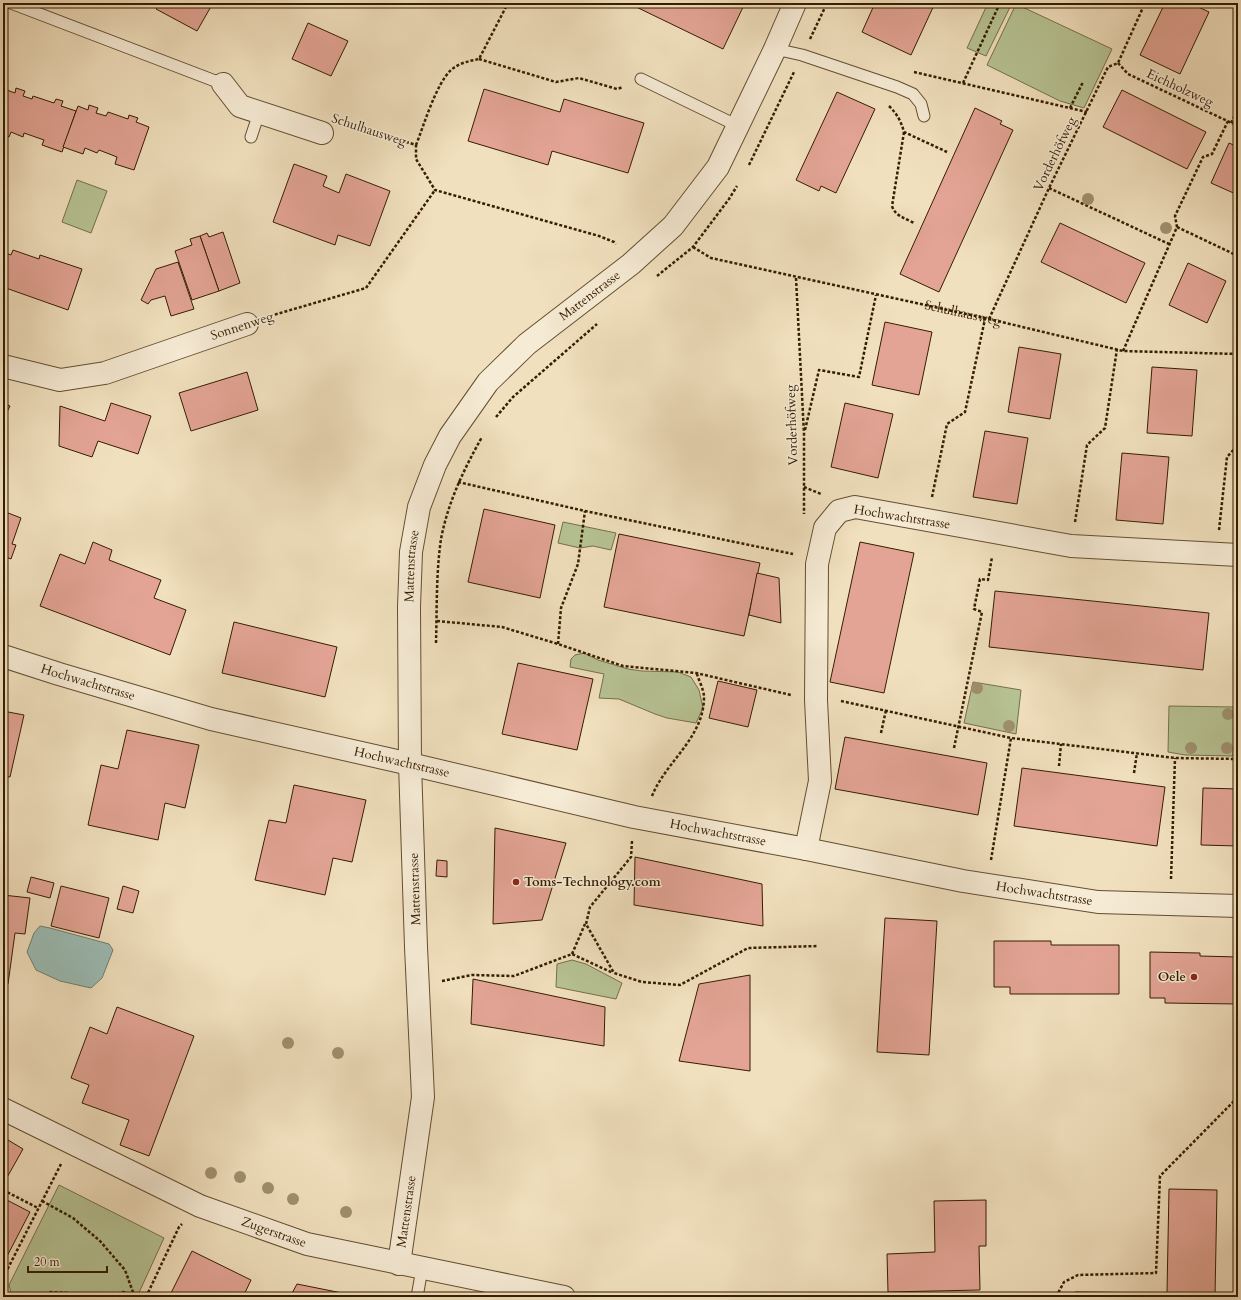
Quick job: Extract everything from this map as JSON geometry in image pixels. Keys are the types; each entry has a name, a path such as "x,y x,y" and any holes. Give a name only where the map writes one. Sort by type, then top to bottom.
{"street":[{"name":"Mattenstrasse","path":"399,1264 423,1097 410,764 409,607 411,552 419,507 435,465 450,436 488,382 527,344 631,264 673,226 718,167 795,3"},
{"name":"Schulhausweg","path":"223,84 240,106 322,133"},
{"name":"Sonnenweg","path":"3,366 60,380 105,374 247,324"},
{"name":"Hochwachtstrasse","path":"806,849 820,781 811,560 825,528 839,511 855,507 1071,546 1238,555"},
{"name":"Hochwachtstrasse","path":"3,656 211,719 639,818 806,849 963,881 1098,902 1238,906"},
{"name":"Zugerstrasse","path":"3,1109 71,1144 200,1206 307,1244 422,1269 564,1297"}],"lane":[{"path":"11,3 223,84"},
{"path":"774,49 802,55 897,87 913,94 921,104 924,116"},
{"path":"641,79 738,126"},
{"path":"251,138 259,113"},
{"path":"416,1297 422,1269"}],"path":[{"path":"479,59 508,3"},
{"path":"964,83 1000,3"},
{"name":"Vorderhöfweg","path":"931,499 947,424 965,412 987,319 1108,67 1118,63 1145,3"},
{"path":"416,145 444,78 452,69 466,61 479,59 556,82 579,78 617,89 641,79"},
{"name":"Eichholzweg","path":"1118,63 1128,74 1238,126"},
{"path":"931,76 1087,112"},
{"path":"1070,108 1083,82"},
{"path":"883,103 897,114 904,132 892,206 893,211 897,215 914,223"},
{"path":"1122,351 1177,227 1175,216 1203,157 1212,154 1229,122 1238,109"},
{"name":"Schulhausweg","path":"342,122 416,145 416,160 435,190"},
{"path":"904,132 947,152"},
{"path":"1049,188 1169,244"},
{"path":"435,190 599,236 614,242 631,264"},
{"name":"Sonnenweg","path":"247,324 366,288 435,190"},
{"path":"1177,227 1238,256"},
{"name":"Schulhausweg","path":"657,277 693,247 711,258 987,319 1122,351 1238,354"},
{"name":"Vorderhöfweg","path":"796,278 804,434 804,518"},
{"path":"804,434 819,370 859,377 876,295"},
{"path":"494,420 513,397 602,320"},
{"path":"1071,546 1087,445 1105,428 1117,349"},
{"path":"436,651 438,569 442,539 451,501 458,482 485,432"},
{"path":"1216,554 1226,458 1238,445"},
{"path":"435,465 458,482 811,560"},
{"path":"558,644 561,608 578,564 585,511"},
{"path":"954,748 982,612 974,609 980,579 988,580 997,533"},
{"path":"437,621 502,627 623,666 696,673 816,700 828,698 1011,738 1175,758 1238,759"},
{"path":"442,981 472,975 514,976 572,954 586,924 590,907 631,857 639,818 657,783 688,744 702,718 704,696 696,673"},
{"path":"881,734 886,710"},
{"path":"986,885 1011,738"},
{"path":"1059,766 1061,744"},
{"path":"1134,773 1137,753"},
{"path":"1170,904 1175,758"},
{"path":"586,924 614,973"},
{"path":"572,954 614,973 642,982 680,985 748,948 818,946"},
{"path":"1056,1297 1064,1282 1078,1275 1156,1273 1160,1176 1238,1097"},
{"path":"3,1278 71,1144"},
{"path":"3,1190 38,1208"},
{"path":"42,1202 73,1218 100,1240 125,1270 134,1294"},
{"path":"146,1297 179,1227 200,1206"},
{"path":"41,1297 49,1292 69,1293 75,1297"},
{"path":"108,1297 123,1292 142,1297"}],"green space":[{"path":"988,3 1012,3 986,56 967,48"},
{"path":"1016,4 1112,49 1084,108 1060,101 987,65"},
{"path":"77,180 107,191 91,233 62,222"},
{"path":"563,522 616,533 611,550 593,546 580,548 558,543"},
{"path":"584,653 598,660 628,669 678,672 691,677 699,690 703,708 696,723 667,718 619,699 599,698 604,674 570,667 571,659 575,655"},
{"path":"973,682 1021,690 1016,734 964,723"},
{"path":"1169,706 1235,707 1233,756 1185,755 1168,752"},
{"path":"572,960 586,964 622,983 616,999 556,987 557,964"},
{"path":"59,1185 164,1238 137,1297 12,1297 9,1285"}],"water":[{"path":"40,926 109,944 113,950 102,978 91,988 60,981 36,970 27,952 34,933"}],"building":[{"path":"160,3 213,3 197,31 156,9"},
{"path":"628,3 745,3 723,49"},
{"path":"875,3 935,3 911,55 862,32"},
{"path":"1165,3 1190,3 1209,12 1180,74 1140,55"},
{"path":"308,23 348,41 331,76 292,59"},
{"path":"16,88 25,91 23,96 32,99 33,96 54,103 56,99 63,101 61,106 76,111 62,152 42,145 44,140 24,133 23,137 11,132 9,137 3,135 3,90 4,89 15,93"},
{"path":"484,89 560,112 564,99 644,123 628,173 552,151 548,165 468,141"},
{"path":"1122,90 1206,132 1187,169 1103,127"},
{"path":"837,92 875,109 836,193 821,186 819,191 796,180"},
{"path":"89,105 98,108 96,113 106,116 108,112 128,119 129,115 138,118 136,122 149,127 134,170 115,164 117,157 99,150 97,153 85,148 83,154 63,147 78,106 88,110"},
{"path":"975,108 1002,121 1000,124 1013,130 939,292 900,274"},
{"path":"1229,143 1238,147 1238,195 1211,183"},
{"path":"294,164 327,176 323,186 339,193 346,174 390,191 370,246 338,235 335,245 273,222"},
{"path":"1060,223 1145,263 1126,303 1041,262"},
{"path":"223,232 240,283 219,291 200,236 207,233 209,237"},
{"path":"200,236 219,291 192,300 175,251 192,245 190,239"},
{"path":"13,250 39,259 40,255 82,269 68,310 3,287 3,252 11,255"},
{"path":"178,262 194,309 171,316 165,296 151,300 148,304 141,300 156,269"},
{"path":"1188,263 1226,281 1207,323 1169,305"},
{"path":"885,322 932,332 919,395 872,385"},
{"path":"1019,347 1061,354 1050,419 1008,412"},
{"path":"1152,367 1197,370 1192,436 1147,433"},
{"path":"247,372 258,410 191,431 179,393"},
{"path":"3,403 10,406 3,420"},
{"path":"111,403 151,416 138,454 98,441 92,457 59,446 60,406 105,421"},
{"path":"845,403 893,414 878,478 831,467"},
{"path":"985,431 1028,438 1017,504 973,497"},
{"path":"1122,453 1169,457 1163,524 1116,520"},
{"path":"484,509 555,525 540,598 468,582"},
{"path":"3,511 21,518 12,544 16,545 11,559 3,556"},
{"path":"619,534 760,563 744,636 604,607"},
{"path":"93,542 112,550 109,560 161,580 154,598 186,610 170,655 40,606 60,554 85,564"},
{"path":"860,542 914,553 884,693 830,682"},
{"path":"757,573 779,578 781,623 749,615"},
{"path":"995,591 1209,613 1203,670 989,647"},
{"path":"234,622 337,647 325,697 222,673"},
{"path":"518,663 593,679 577,750 502,734"},
{"path":"718,681 757,690 748,727 709,718"},
{"path":"3,711 24,715 10,777 3,776"},
{"path":"127,730 199,745 185,808 165,803 158,840 88,825 101,765 118,769"},
{"path":"845,737 987,763 978,815 835,789"},
{"path":"1022,768 1165,787 1157,846 1014,826"},
{"path":"294,785 366,800 352,862 333,858 325,895 255,880 269,820 286,823"},
{"path":"1203,788 1238,789 1238,846 1201,845"},
{"path":"495,828 566,843 542,920 493,924"},
{"path":"635,857 762,884 763,926 634,905"},
{"path":"437,860 447,861 447,877 436,876"},
{"path":"31,877 54,883 50,898 27,892"},
{"path":"61,886 109,898 99,938 51,926"},
{"path":"123,886 139,891 133,913 117,909"},
{"path":"3,895 30,898 25,934 15,933 8,984 3,984"},
{"path":"885,918 937,921 929,1055 877,1052"},
{"path":"994,941 1051,941 1051,945 1119,945 1119,994 1010,994 1010,987 994,987"},
{"name":"Oele","path":"1150,952 1200,953 1200,956 1238,957 1238,1004 1165,1003 1165,998 1150,998"},
{"path":"750,975 750,1071 679,1061 699,984"},
{"path":"473,979 605,1007 604,1046 471,1024"},
{"path":"117,1007 194,1036 149,1156 120,1145 129,1120 82,1103 89,1085 71,1078 90,1027 107,1034"},
{"path":"3,1137 23,1149 5,1181 3,1180"},
{"path":"1169,1189 1217,1190 1215,1297 1075,1297 1075,1292 1167,1293"},
{"path":"3,1198 30,1212 3,1264"},
{"path":"986,1200 986,1246 979,1246 980,1290 888,1292 887,1254 935,1252 934,1201"},
{"path":"192,1251 251,1280 243,1297 178,1297 171,1293"},
{"path":"297,1284 357,1296 357,1297 290,1297"}],"place":[{"name":"Toms-Technology.com","path":"516,882"},
{"name":"Oele","path":"1194,977"}]}
